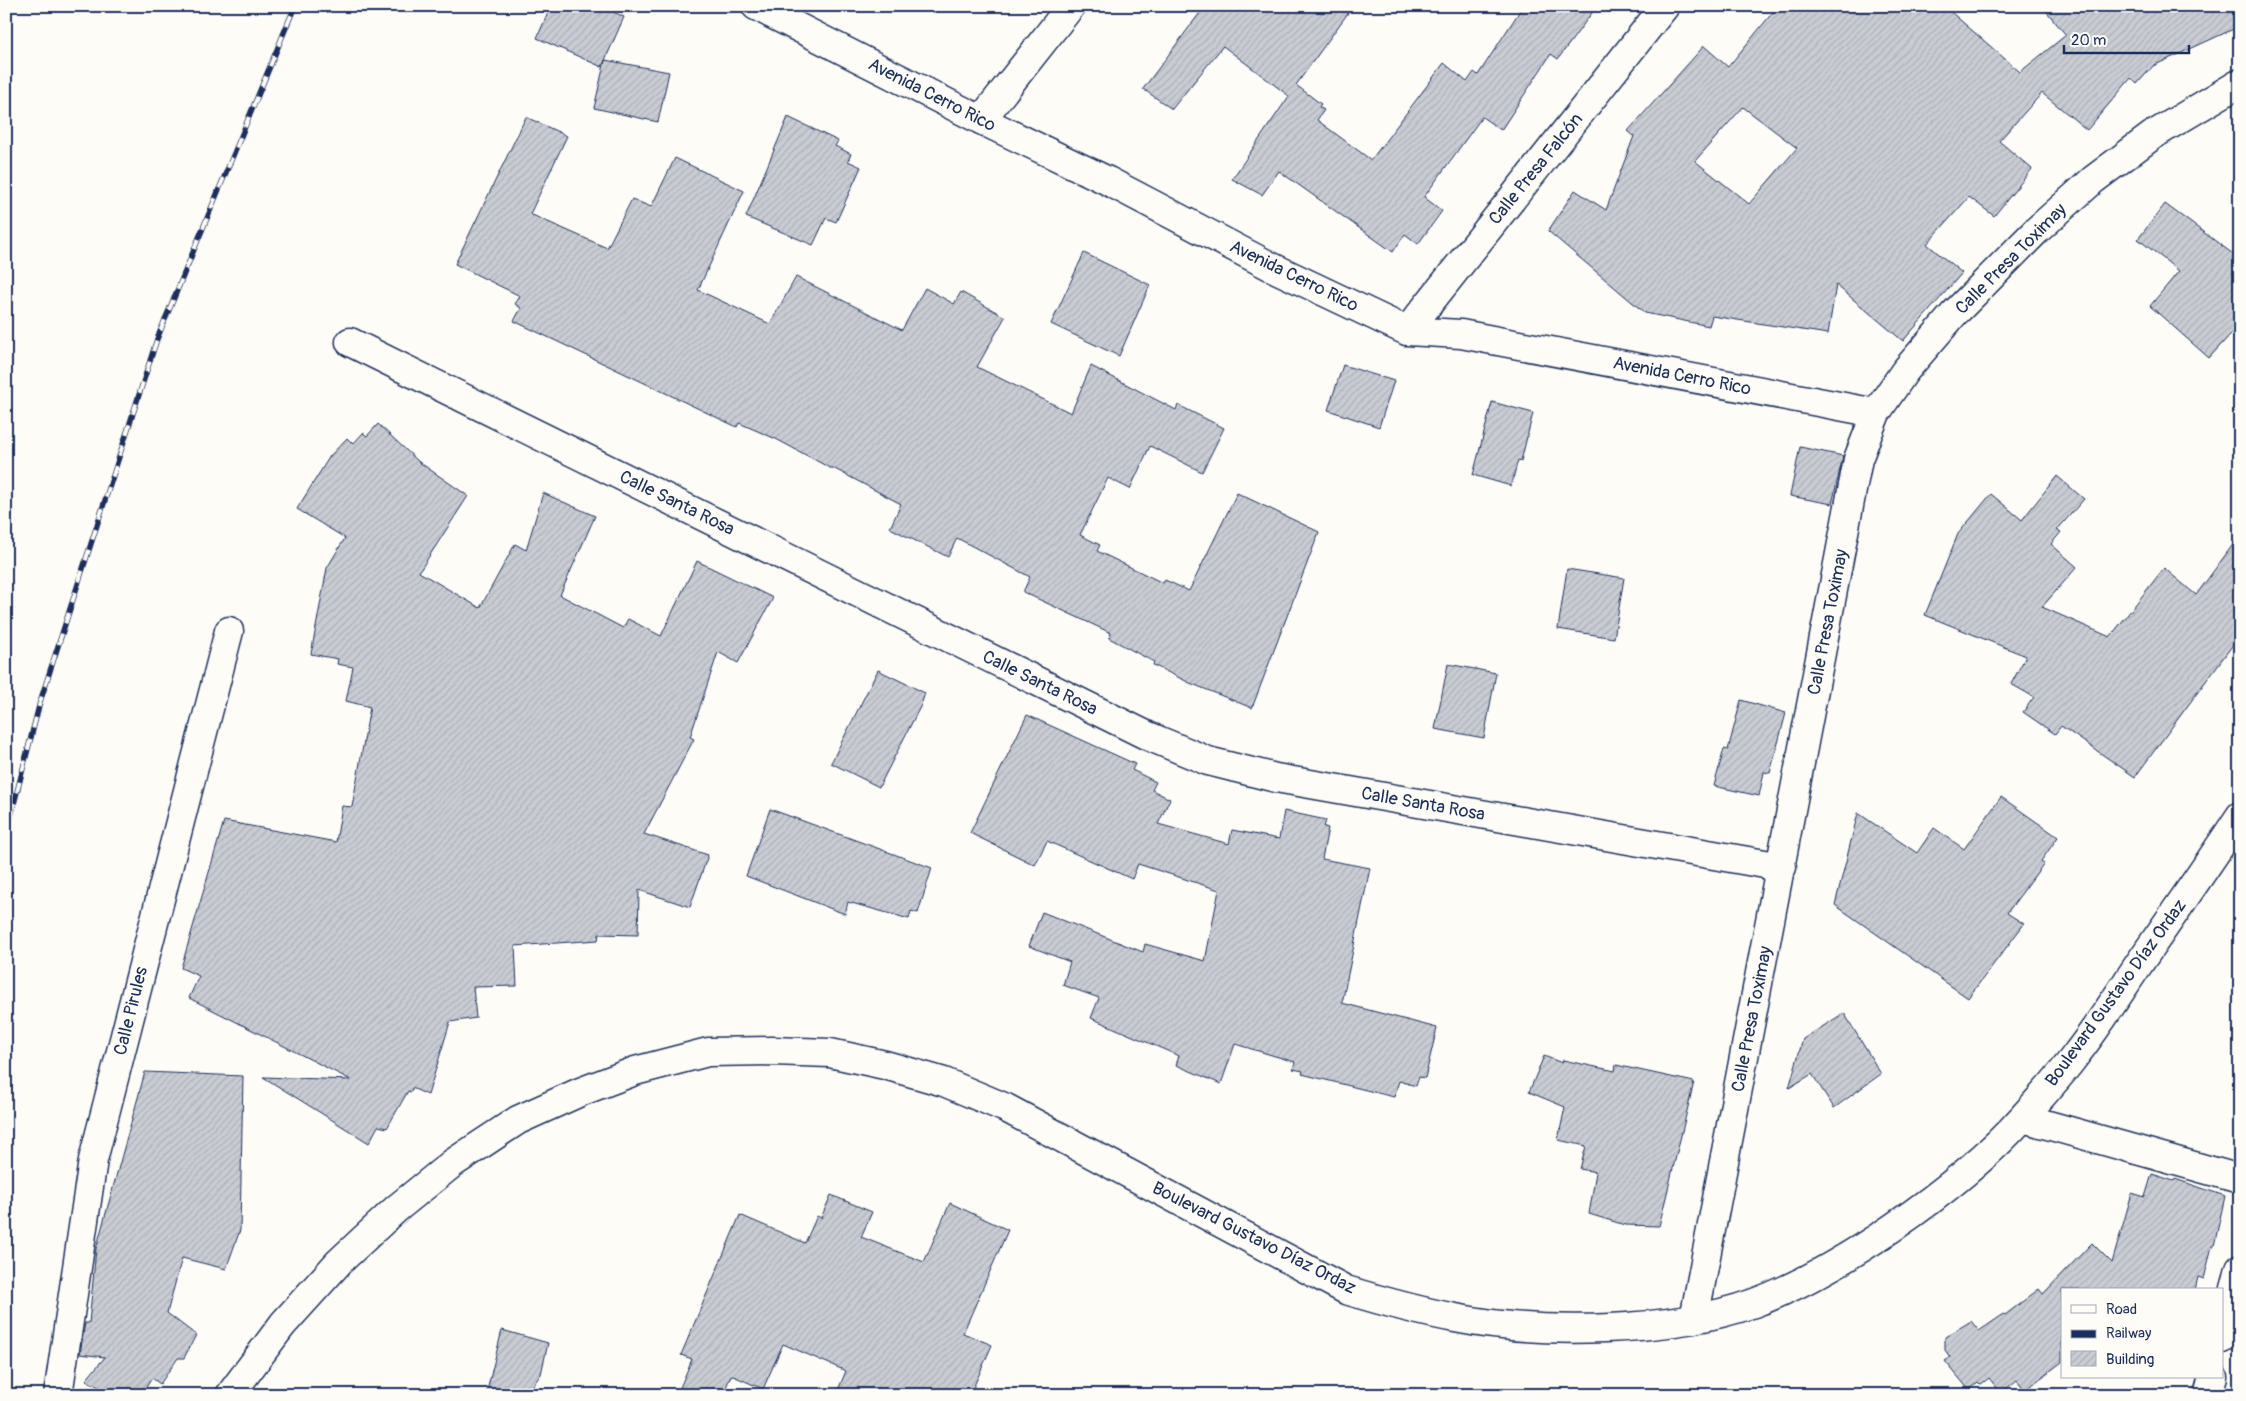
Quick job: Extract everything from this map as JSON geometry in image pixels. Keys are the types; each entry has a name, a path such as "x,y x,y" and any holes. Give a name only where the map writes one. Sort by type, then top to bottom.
{"street":[{"name":"Avenida Cerro Rico","path":"756,6 981,120 1108,181 1272,267 1407,331 1461,334 1876,414"},
{"path":"981,120 1071,6"},
{"name":"Calle Presa Falcón","path":"1407,331 1665,6"},
{"name":"Calle Presa Toximay","path":"1694,1319 1782,867 1858,459 1876,414 1905,371 1953,315 2036,231 2093,180 2153,135 2240,83"},
{"name":"Calle Santa Rosa","path":"350,342 1148,736 1208,761 1276,778 1782,867"},
{"name":"Calle Pirules","path":"58,1395 93,1160 229,631"},
{"name":"Boulevard Gustavo Díaz Ordaz","path":"230,1395 283,1324 340,1262 396,1209 453,1163 518,1120 580,1092 635,1071 708,1052 772,1051 830,1054 885,1065 944,1082 1006,1108 1346,1290 1403,1307 1458,1319 1527,1327 1637,1326 1694,1319 1754,1303 1813,1276 1868,1244 1933,1201 1978,1164 2022,1118 2078,1053 2240,816"},
{"path":"2022,1118 2240,1179"},
{"path":"2224,1331 2240,1269"},
{"path":"2208,1395 2213,1378"}],"building":[{"path":"551,6 601,6 624,17 602,67 537,38"},
{"path":"1205,6 1353,6 1296,85 1321,104 1319,107 1324,110 1317,120 1371,160 1444,63 1467,82 1474,72 1478,75 1523,6 1597,6 1558,59 1551,54 1501,130 1482,117 1424,197 1442,211 1418,244 1405,234 1393,252 1279,171 1262,195 1232,179 1289,96 1223,46 1172,109 1143,89"},
{"path":"1778,6 1944,6 2020,72 2066,35 2042,6 2240,6 2240,26 2153,66 2137,84 2131,78 2087,130 2042,93 1999,141 2032,169 1994,216 1969,197 1927,244 1962,273 1903,341 1836,285 1828,334 1712,316 1709,326 1645,313 1548,231 1575,190 1606,210 1634,136 1628,131 1704,46 1728,67","holes":["1743,107 1797,148 1749,204 1695,161"]},
{"path":"605,60 669,72 658,122 594,108"},
{"path":"526,117 567,136 530,214 607,248 632,199 651,207 675,158 744,191 698,290 770,324 796,277 902,330 925,288 954,304 961,292 1005,317 977,367 1071,413 1091,366 1176,410 1178,405 1224,428 1202,472 1150,446 1130,489 1108,478 1080,535 1100,545 1097,551 1163,583 1165,580 1189,591 1237,493 1319,532 1252,708 1190,683 1153,665 1154,662 1109,638 1111,633 1023,592 1030,577 957,538 948,557 890,528 901,504 833,468 776,439 739,423 737,427 514,321 521,308 515,304 520,296 455,264"},
{"path":"788,117 838,141 835,146 851,154 848,161 861,167 836,222 826,218 813,245 746,217"},
{"path":"2165,204 2240,259 2240,324 2209,358 2150,306 2179,271 2138,239"},
{"path":"1084,253 1150,285 1119,356 1051,324"},
{"path":"1343,365 1394,381 1379,427 1328,410"},
{"path":"1492,402 1533,413 1521,461 1518,460 1511,486 1473,475"},
{"path":"378,424 419,462 468,496 419,572 480,608 515,544 526,550 543,493 595,516 560,595 623,628 628,619 661,636 697,561 773,598 738,663 718,652 690,737 694,739 644,834 708,855 690,907 639,890 638,935 599,934 598,940 515,946 517,986 473,987 476,1018 450,1022 428,1095 412,1088 411,1092 408,1091 387,1128 378,1126 369,1143 263,1077 351,1080 189,998 199,976 181,968 224,821 336,842 342,806 352,807 370,707 346,701 353,667 337,664 338,659 311,654 327,568 345,538 297,509 330,456 347,438 353,444 363,433 367,436"},
{"path":"1800,447 1843,456 1832,504 1790,496"},
{"path":"2057,476 2084,499 2057,530 2061,532 2051,544 2077,567 2042,607 2110,637 2164,568 2196,595 2240,535 2240,635 2135,777 2061,726 2055,734 2023,712 2034,697 2011,684 2026,656 1925,615 1958,534 1991,494 2022,520"},
{"path":"1567,569 1624,578 1614,638 1558,629"},
{"path":"1448,664 1496,673 1484,738 1435,729"},
{"path":"878,670 925,693 921,705 879,787 831,763"},
{"path":"1741,700 1786,713 1770,773 1764,772 1759,796 1714,786 1724,749 1728,750"},
{"path":"1027,715 1135,764 1132,770 1156,782 1152,790 1170,799 1158,824 1229,844 1232,830 1279,839 1284,811 1326,820 1324,827 1328,828 1322,859 1370,868 1342,1003 1437,1028 1425,1078 1419,1077 1416,1086 1399,1081 1394,1097 1302,1074 1303,1071 1293,1069 1295,1062 1235,1044 1221,1084 1176,1065 1179,1056 1091,1018 1099,998 1063,985 1070,962 1029,946 1042,912 1143,952 1145,944 1205,961 1219,890 1138,864 1132,879 1047,841 1035,865 970,833"},
{"path":"2001,797 2058,837 2041,861 2044,863 2007,913 2024,924 1968,998 1835,905 1858,813 1917,853 1934,828 1964,849"},
{"path":"770,809 932,868 918,913 911,911 909,919 848,902 845,914 746,876"},
{"path":"1844,1013 1881,1074 1834,1108 1812,1074 1789,1088 1803,1039"},
{"path":"1544,1056 1562,1063 1563,1060 1615,1071 1616,1065 1694,1082 1659,1226 1625,1225 1589,1214 1596,1172 1580,1169 1586,1146 1558,1140 1565,1107 1529,1092"},
{"path":"145,1072 243,1076 240,1230 226,1269 182,1258 167,1313 196,1335 184,1358 178,1358 160,1384 152,1378 141,1395 113,1395 86,1380 105,1357 80,1354 85,1323 89,1323 96,1249"},
{"path":"2152,1174 2174,1181 2175,1179 2225,1196 2214,1246 2212,1246 2204,1279 2198,1277 2195,1288 2061,1288 2061,1363 2025,1390 2017,1380 2001,1393 1989,1378 1969,1390 1945,1361 1950,1357 1945,1350 1945,1337 1971,1321 1979,1331 2005,1315 2039,1289 2043,1294 2092,1243 2112,1263 2132,1193 2145,1197"},
{"path":"831,1195 872,1212 861,1237 924,1262 950,1203 1008,1230 963,1333 992,1345 970,1395 836,1395 846,1371 783,1344 763,1389 731,1375 723,1395 677,1395 692,1359 681,1355 740,1215 805,1243 817,1216 821,1218"},
{"path":"502,1330 548,1343 541,1374 526,1395 486,1395"}],"railway":[{"path":"6,835 40,702 157,339 295,6"}]}
